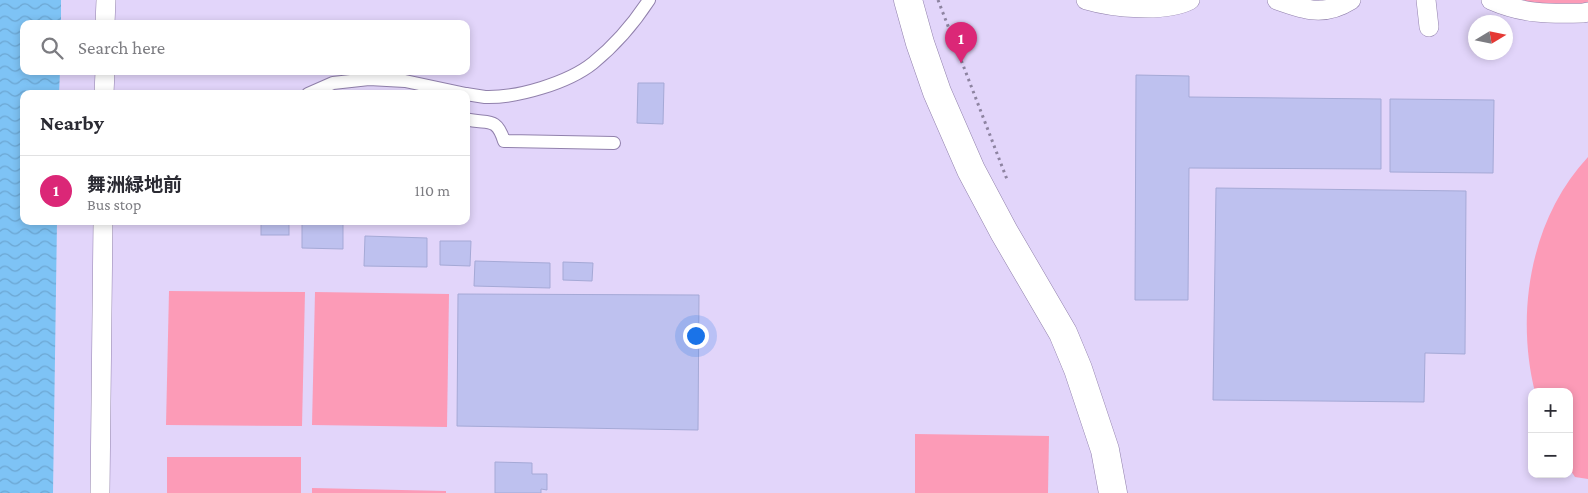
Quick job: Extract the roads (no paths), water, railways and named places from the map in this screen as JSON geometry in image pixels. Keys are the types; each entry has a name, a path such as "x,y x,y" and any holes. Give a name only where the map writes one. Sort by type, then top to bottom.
{"street":[{"path":"105,20 106,0"},
{"path":"908,0 937,92 971,170 1004,232 1063,333 1078,369 1105,450 1113,493"},
{"path":"1086,0 1122,7 1172,7 1190,0"},
{"path":"1277,0 1318,12 1340,7 1350,0"},
{"path":"1426,0 1429,27"},
{"path":"1491,0 1524,12 1551,14 1588,12"},
{"path":"104,90 105,75"},
{"path":"100,493 103,225"}],"lane":[{"path":"470,95 486,97 525,92 560,82 592,63 618,39 649,0"},
{"path":"317,90 333,83 370,79 405,82 422,89"},
{"path":"470,120 493,123 499,127 504,141 614,143"}],"water":[{"path":"0,0 61,0 61,20 20,20 20,75 60,75 59,90 20,90 20,225 57,225 53,493 0,493"}],"place":[{"name":"舞洲緑地前","path":"961,63"}]}
